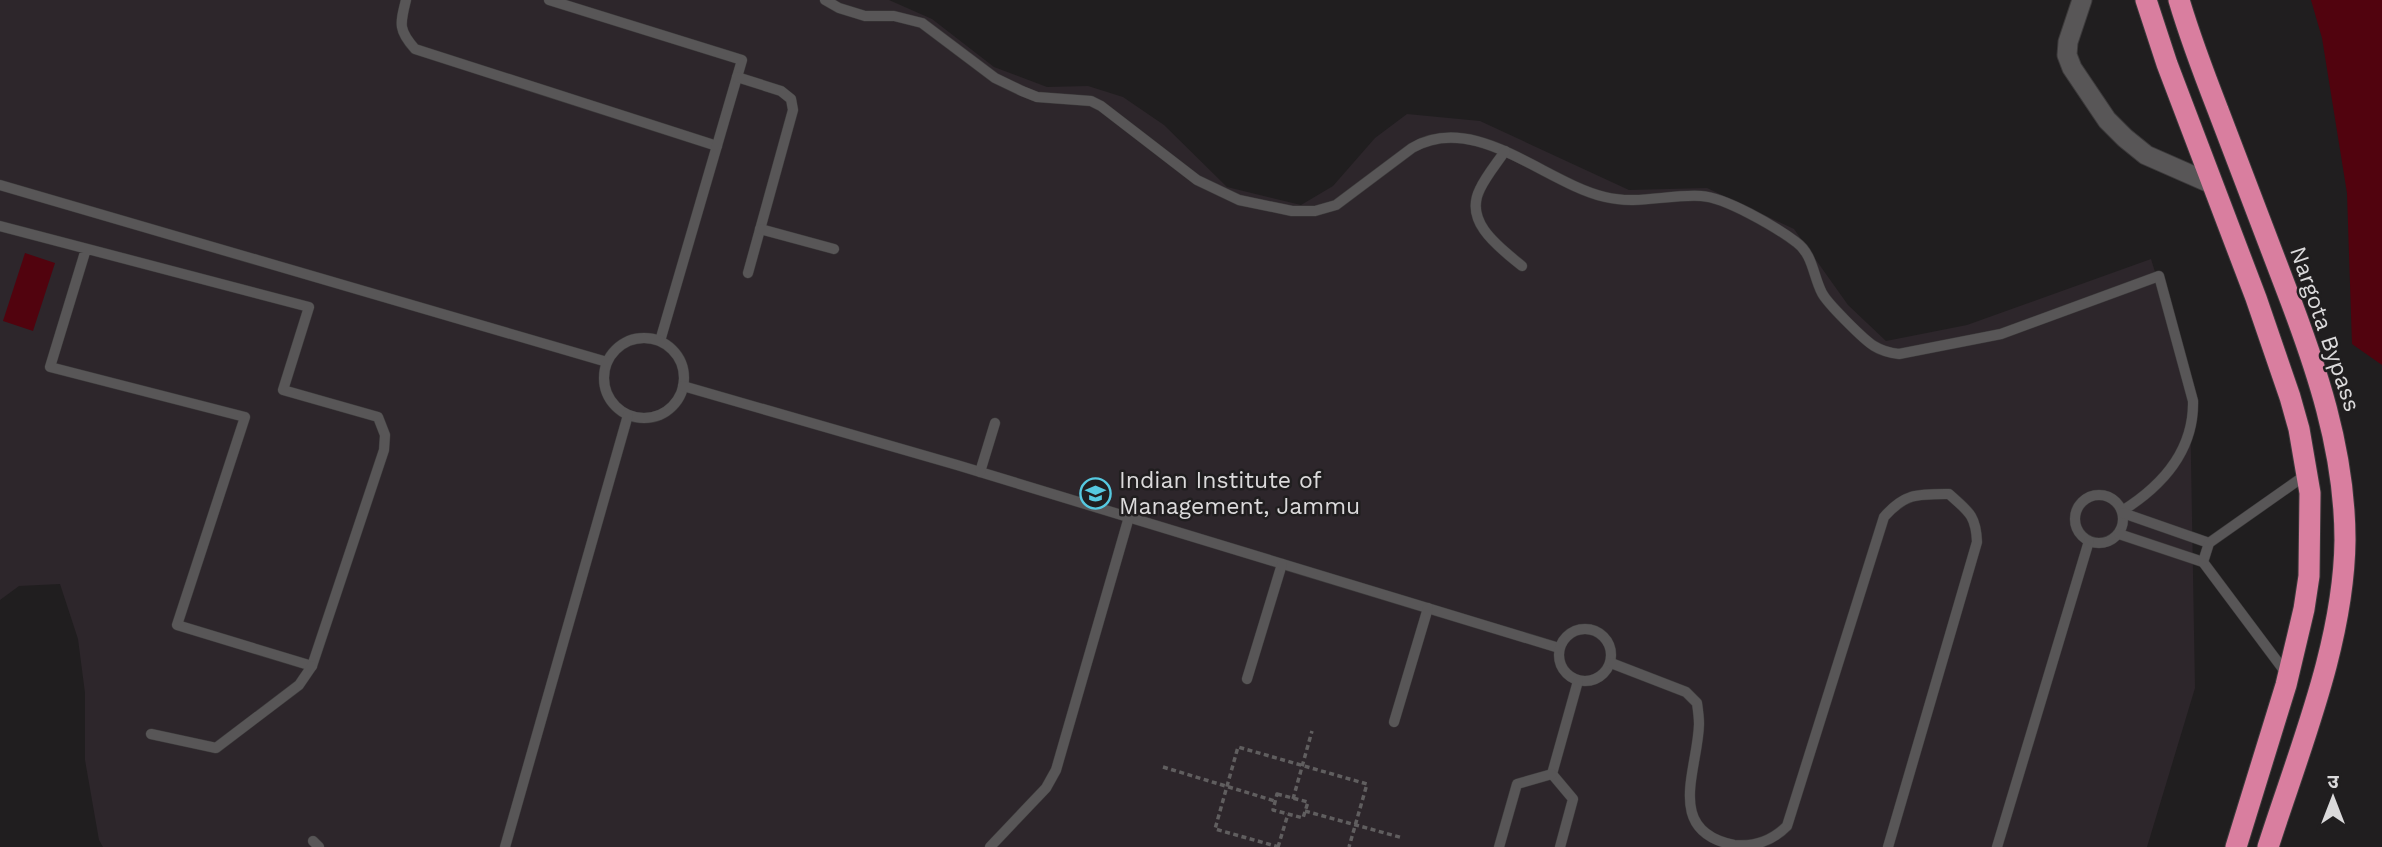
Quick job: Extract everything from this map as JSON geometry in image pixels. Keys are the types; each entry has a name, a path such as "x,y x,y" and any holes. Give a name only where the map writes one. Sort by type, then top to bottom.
{"highway":[{"path":"2146,0 2166,64 2290,397 2308,474 2311,533 2305,610 2289,676 2236,847"},
{"name":"Nargota Bypass","path":"2179,0 2315,368 2336,450 2343,497 2345,541 2336,619 2313,707 2268,847"}],"street":[{"path":"2082,0 2068,42 2067,55 2072,68 2107,120 2146,155 2212,184"}],"lane":[{"path":"406,0 400,23 404,37 415,50 717,146"},
{"path":"549,0 742,60 660,341"},
{"path":"825,0 839,8 865,16 894,16 922,23 995,78 1022,92 1037,97 1091,101 1197,180 1239,200 1252,203 1292,211 1315,211 1336,205 1424,141 1440,138 1460,138 1494,146 1604,197 1626,201 1704,196 1726,203 1765,222 1804,249 1822,293 1873,345 1886,352 1899,354 2001,334 2159,276 2193,401 2193,416 2186,444 2172,468 2144,497 2122,512"},
{"path":"737,77 781,91 791,99 793,110 748,273"},
{"path":"1505,151 1478,191 1477,206 1480,223 1493,243 1522,266"},
{"path":"0,186 607,362"},
{"path":"0,226 310,307 283,390 378,417 386,435 384,450 312,666 299,685 216,748 151,734"},
{"path":"760,229 834,249"},
{"path":"86,249 50,367 245,417 177,625 312,666"},
{"path":"639,338 660,341 677,354 682,363 683,386 676,403 668,410 649,418 628,415 612,402 607,392 604,372 607,362 620,345 629,341 639,338"},
{"path":"683,386 980,472 1559,648"},
{"path":"505,847 628,415"},
{"path":"980,472 995,423"},
{"path":"2203,562 2209,543 2308,474"},
{"path":"1611,663 1686,692 1698,702 1699,725 1688,789 1690,805 1699,829 1714,839 1736,846 1755,845 1775,838 1787,826 1884,517 1897,502 1921,494 1949,494 1966,509 1976,524 1977,541 1888,847"},
{"path":"2098,494 2109,496 2118,503 2122,512 2123,524 2119,534 2110,541 2089,541 2080,534 2075,525 2079,504 2098,494"},
{"path":"2122,512 2209,543"},
{"path":"990,847 1046,788 1056,769 1129,517"},
{"path":"2119,534 2203,562 2289,676"},
{"path":"1997,847 2089,541"},
{"path":"1247,679 1282,564"},
{"path":"1394,722 1428,608"},
{"path":"1592,630 1608,642 1612,652 1611,663 1606,672 1598,678 1588,682 1578,681 1562,668 1559,648 1572,632 1592,630"},
{"path":"1552,774 1578,681"},
{"path":"1499,847 1517,784 1552,774"},
{"path":"1552,774 1573,799 1560,847"}],"path":[{"path":"1293,799 1312,731"},
{"path":"1288,814 1279,847 1215,829 1238,747 1367,784 1349,847"},
{"path":"1163,767 1275,801"},
{"path":"1277,794 1293,799 1308,803 1303,818 1273,810 1277,794"},
{"path":"1306,811 1403,838"}],"shaded area":[{"name":"Indian Institute of Management, Jammu","path":"0,0 889,0 932,19 994,67 1047,87 1088,86 1123,97 1164,125 1227,187 1301,205 1333,186 1375,138 1407,114 1480,121 1629,190 1707,188 1794,229 1848,305 1886,341 1967,325 2151,259 2180,352 2190,403 2195,688 2147,847 103,847 99,840 85,760 85,693 78,639 60,584 19,586 0,600"},
{"path":"2311,0 2382,0 2382,365 2352,344 2347,193 2322,38"},
{"path":"25,253 55,263 33,331 3,321"}],"place":[{"name":"Indian Institute of Management, Jammu","path":"1096,493"}]}
